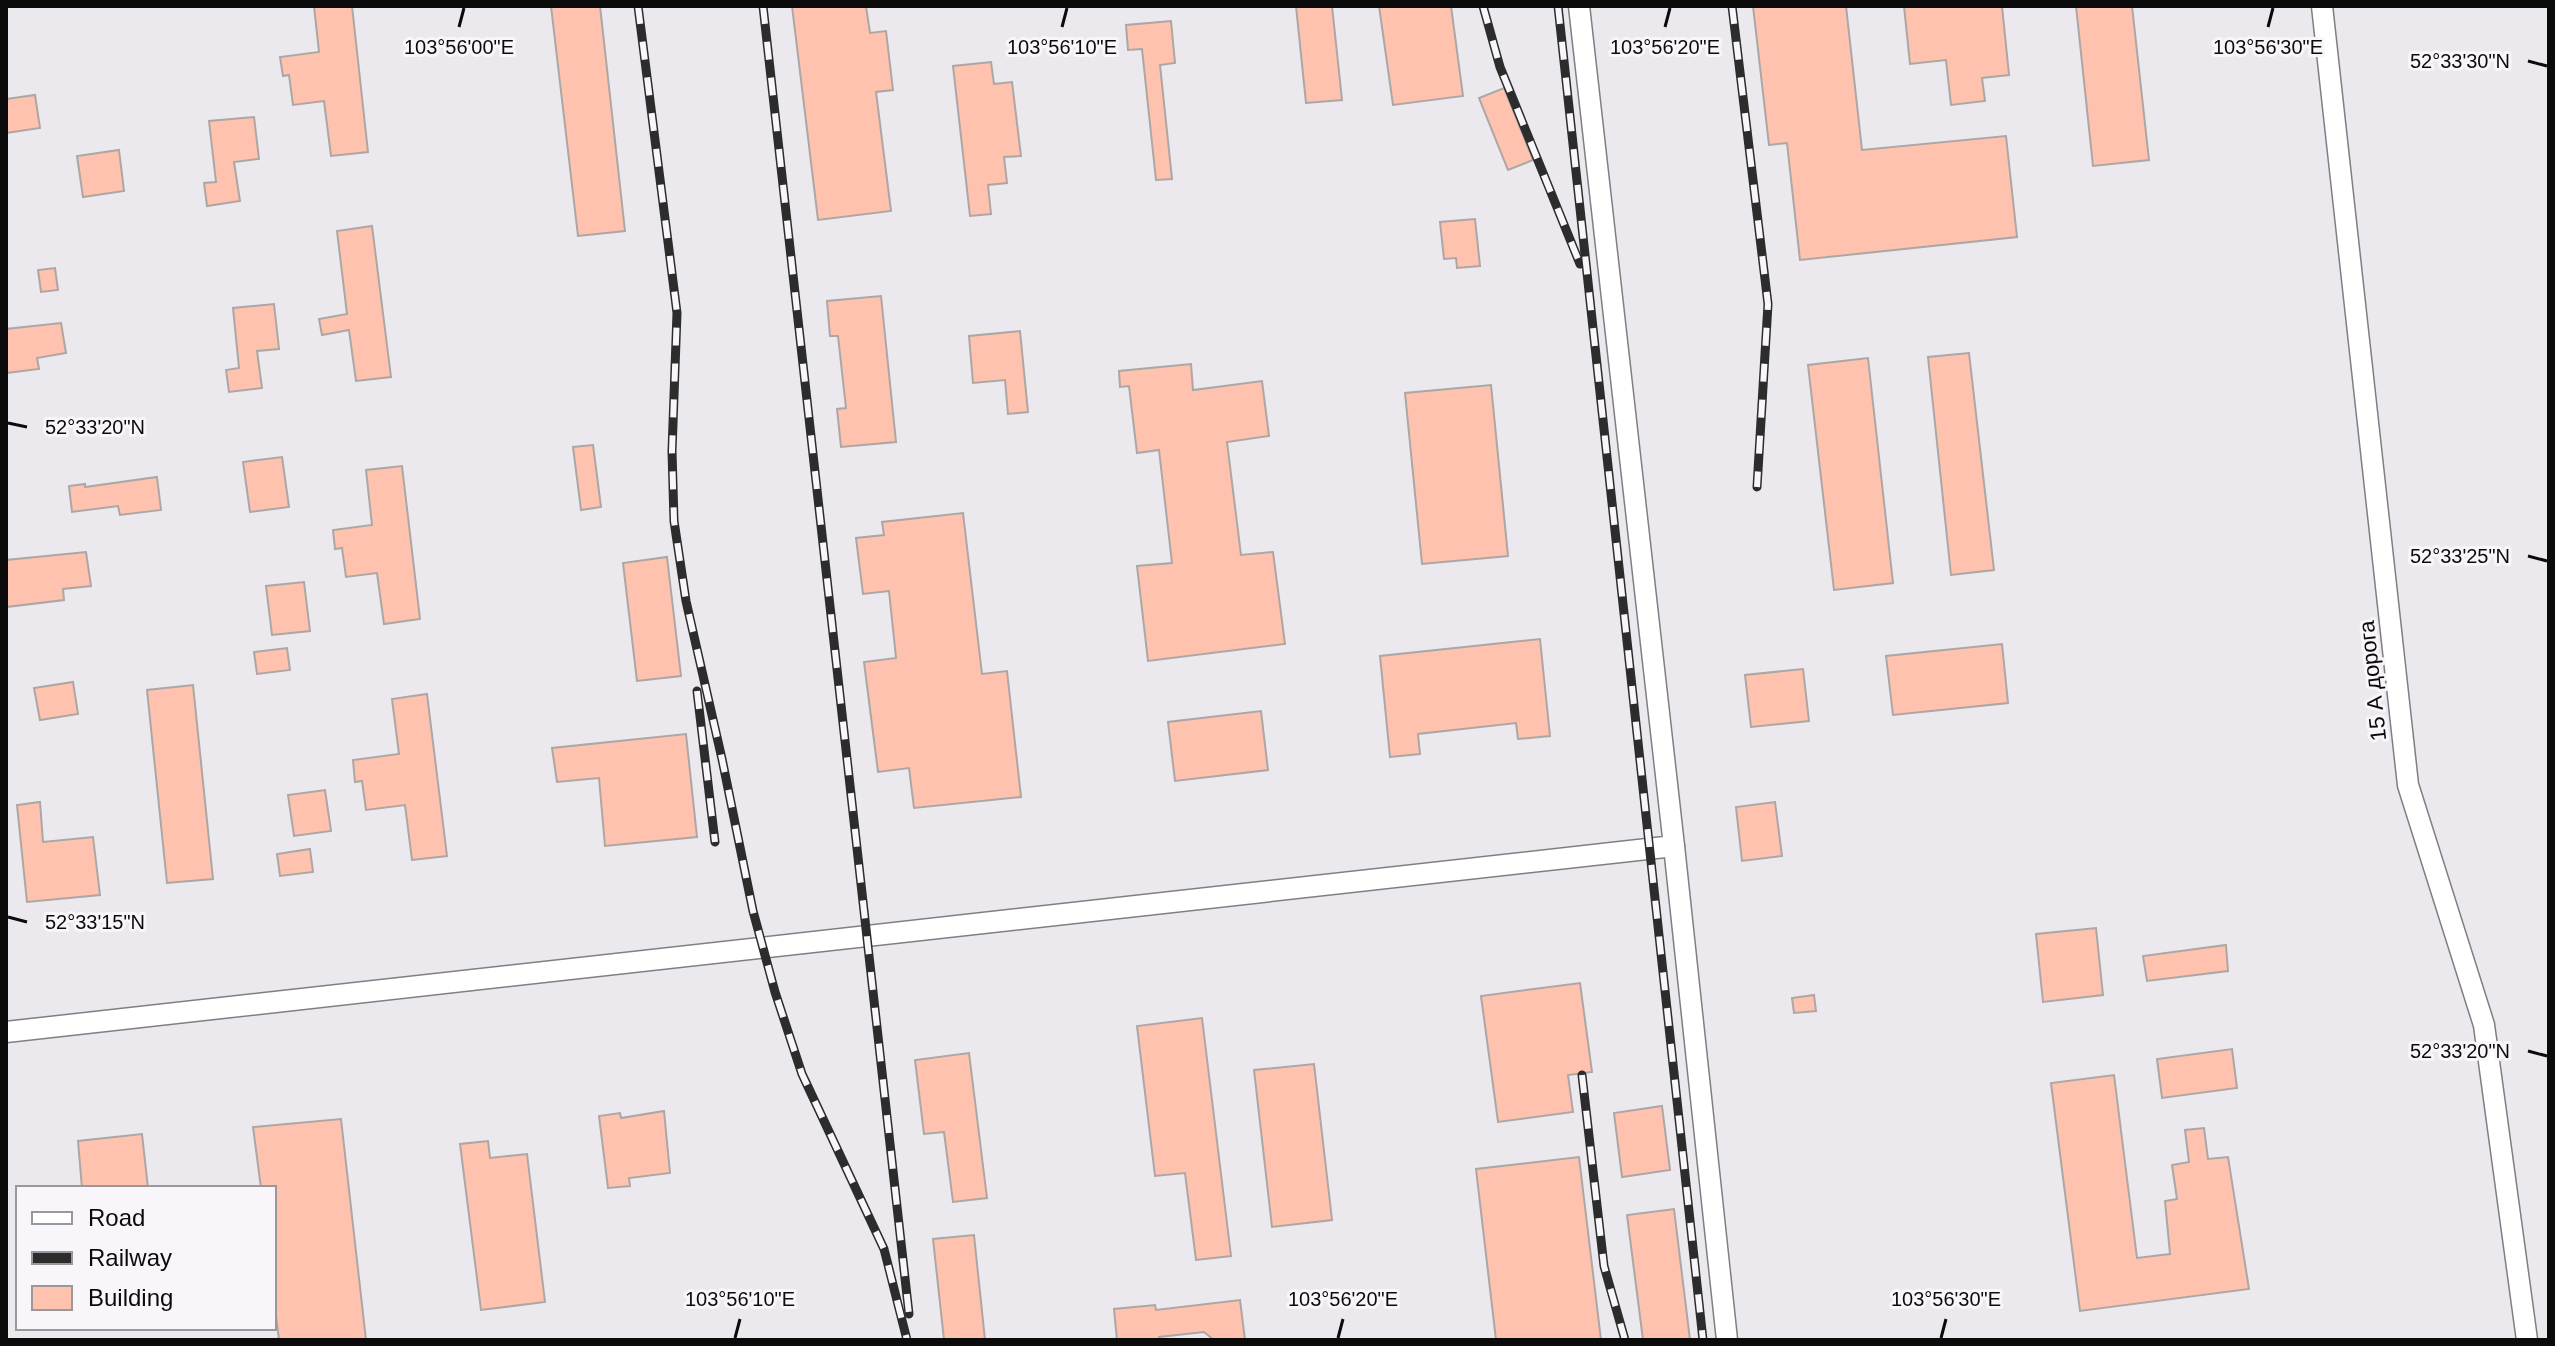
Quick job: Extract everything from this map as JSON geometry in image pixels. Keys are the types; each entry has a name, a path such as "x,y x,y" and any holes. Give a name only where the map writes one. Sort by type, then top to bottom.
{"street":[{"path":"1579,6 1727,1340"},
{"name":"15 А дорога","path":"2322,6 2408,785 2484,1025 2527,1340"},
{"path":"6,1032 1674,846"}],"building":[{"path":"314,6 352,6 368,152 331,156 324,101 293,105 289,75 283,76 280,57 319,52"},
{"path":"551,6 600,6 625,231 578,236"},
{"path":"792,6 866,6 870,33 886,31 893,90 876,92 891,211 818,220"},
{"path":"1296,6 1332,6 1342,100 1306,103"},
{"path":"1379,6 1451,6 1463,96 1393,105"},
{"path":"1753,6 1846,6 1862,150 2006,136 2017,237 1800,260 1787,143 1769,145"},
{"path":"1904,6 2002,6 2009,75 1982,78 1985,101 1951,105 1946,60 1910,64"},
{"path":"2076,6 2132,6 2149,160 2093,166"},
{"path":"1171,21 1175,63 1160,65 1172,179 1156,180 1142,49 1128,50 1126,25"},
{"path":"991,62 994,84 1012,82 1021,156 1004,157 1007,183 988,185 991,214 970,216 953,66"},
{"path":"1504,88 1533,160 1508,170 1479,98"},
{"path":"35,95 40,128 6,133 6,99"},
{"path":"254,117 259,159 234,162 240,201 207,206 204,183 216,182 209,121"},
{"path":"119,150 124,191 83,197 77,156"},
{"path":"1475,219 1480,266 1457,268 1456,258 1444,259 1440,222"},
{"path":"372,226 391,377 356,381 349,330 322,335 319,319 347,314 337,231"},
{"path":"55,268 58,290 41,292 38,270"},
{"path":"881,296 896,442 841,447 837,409 846,408 838,336 830,336 827,301"},
{"path":"274,304 279,349 257,351 262,388 229,392 226,370 239,368 233,308"},
{"path":"61,323 66,353 37,358 39,369 6,373 6,329"},
{"path":"1020,331 1028,412 1008,414 1005,380 973,383 969,336"},
{"path":"1969,353 1994,570 1951,575 1928,357"},
{"path":"1868,358 1893,583 1834,590 1808,365"},
{"path":"1191,364 1193,390 1262,381 1269,436 1227,442 1241,555 1273,552 1285,644 1148,661 1137,566 1172,563 1159,450 1137,453 1129,386 1120,387 1119,371"},
{"path":"1491,385 1508,556 1422,564 1405,393"},
{"path":"593,445 601,507 581,510 573,447"},
{"path":"282,457 289,507 250,512 243,462"},
{"path":"402,466 420,619 384,624 377,573 346,577 342,548 335,549 333,530 372,525 366,470"},
{"path":"157,477 161,510 120,515 118,506 72,512 69,486 85,484 85,487"},
{"path":"963,513 982,674 1007,671 1021,797 914,808 909,768 878,772 864,662 896,658 889,591 863,594 856,538 884,535 882,522"},
{"path":"86,552 91,586 63,589 64,600 6,607 6,560"},
{"path":"667,557 681,676 637,681 623,563"},
{"path":"304,582 310,631 272,635 266,586"},
{"path":"1540,639 1550,736 1518,739 1516,723 1418,734 1420,754 1390,757 1380,656"},
{"path":"2002,644 2008,703 1893,715 1886,656"},
{"path":"287,648 290,670 257,674 254,652"},
{"path":"1803,669 1809,721 1751,727 1745,675"},
{"path":"73,682 78,714 40,720 34,688"},
{"path":"193,685 213,879 167,883 147,690"},
{"path":"427,694 447,856 412,860 405,805 366,810 362,781 355,782 353,760 399,754 392,699"},
{"path":"1261,711 1268,770 1175,781 1168,722"},
{"path":"686,734 697,837 605,846 599,778 557,782 552,748"},
{"path":"325,790 331,831 294,836 288,795"},
{"path":"40,802 43,842 93,837 100,895 27,902 17,805"},
{"path":"1775,802 1782,856 1742,861 1736,807"},
{"path":"310,849 313,872 280,876 277,854"},
{"path":"2096,928 2103,995 2043,1002 2036,934"},
{"path":"2226,945 2228,971 2147,981 2143,956"},
{"path":"1580,983 1592,1072 1568,1075 1573,1112 1498,1122 1481,996"},
{"path":"1814,995 1816,1011 1794,1013 1792,998"},
{"path":"1202,1018 1231,1256 1196,1260 1185,1173 1155,1176 1137,1026"},
{"path":"2232,1049 2237,1088 2162,1098 2157,1059"},
{"path":"969,1053 987,1198 953,1202 944,1132 924,1134 915,1060"},
{"path":"1314,1064 1332,1220 1272,1227 1254,1070"},
{"path":"2114,1075 2137,1258 2170,1254 2165,1201 2177,1199 2172,1165 2189,1162 2185,1130 2204,1128 2208,1159 2228,1157 2249,1289 2080,1311 2051,1083"},
{"path":"1662,1106 1670,1170 1622,1177 1614,1113"},
{"path":"664,1111 670,1173 629,1178 630,1186 608,1188 599,1116 620,1113 621,1118"},
{"path":"341,1119 366,1340 279,1340 276,1315 276,1186 261,1186 253,1127"},
{"path":"142,1134 148,1186 82,1186 78,1141"},
{"path":"488,1141 490,1158 527,1154 545,1302 481,1310 460,1144"},
{"path":"1579,1157 1601,1340 1496,1340 1476,1169"},
{"path":"1674,1209 1690,1340 1643,1340 1627,1215"},
{"path":"974,1235 985,1340 944,1340 933,1239"},
{"path":"1240,1300 1245,1340 1214,1340 1204,1332 1159,1337 1159,1340 1117,1340 1114,1309 1155,1305 1156,1310"}],"railway":[{"path":"638,6 677,313 672,451 674,521 686,601 753,911 775,992 802,1074 884,1249 907,1340"},
{"path":"763,6 909,1314"},
{"path":"1483,6 1500,67 1580,264"},
{"path":"1558,6 1703,1340"},
{"path":"1732,6 1768,304 1757,487"},
{"path":"697,691 715,842"},
{"path":"1582,1075 1604,1266 1625,1340"}]}
